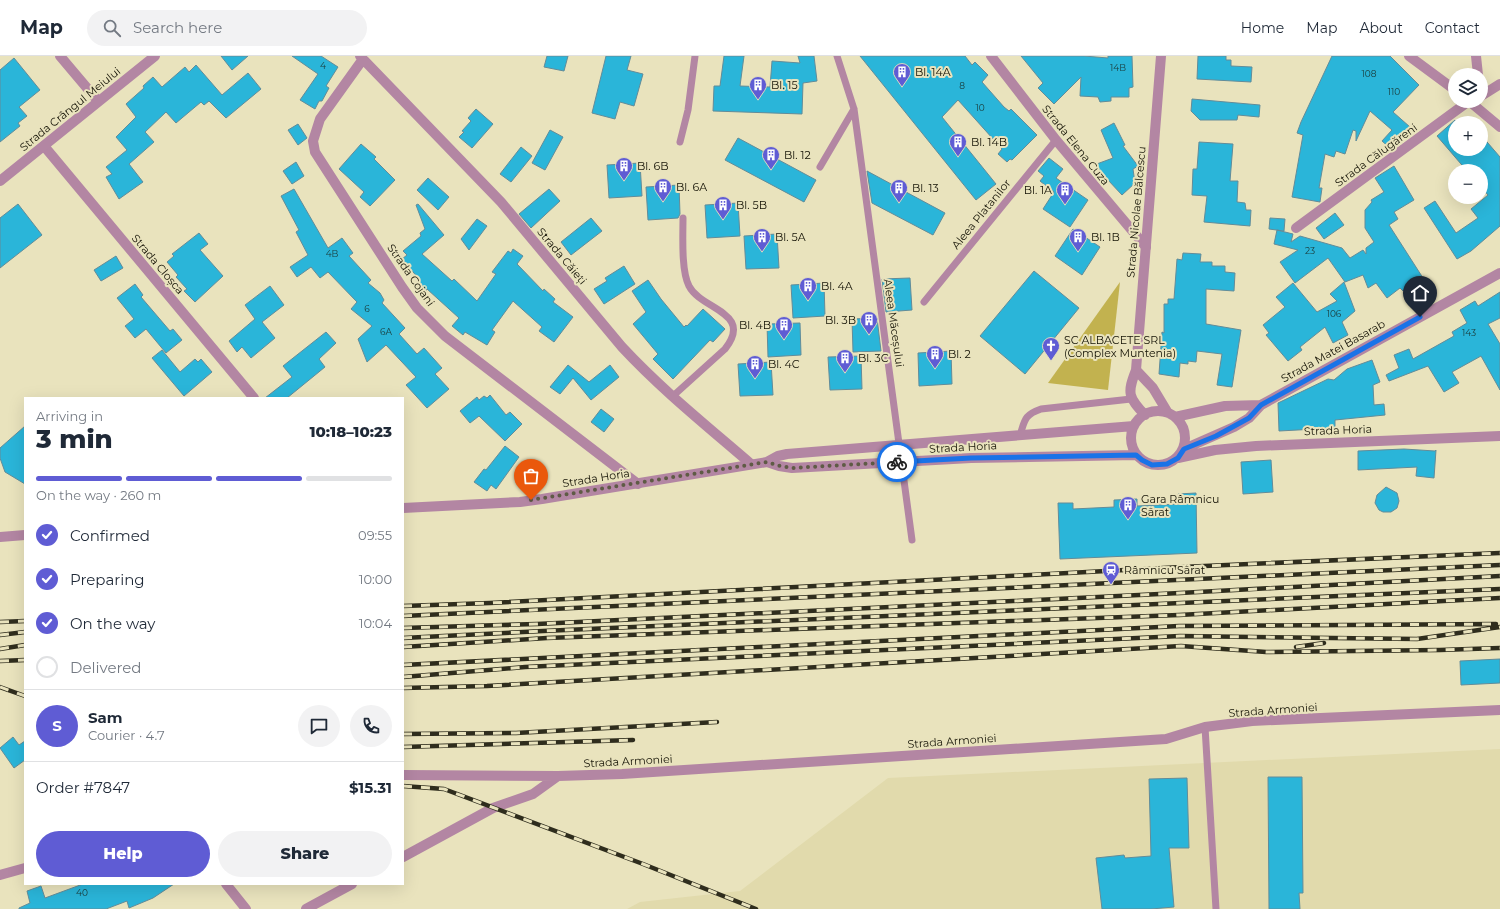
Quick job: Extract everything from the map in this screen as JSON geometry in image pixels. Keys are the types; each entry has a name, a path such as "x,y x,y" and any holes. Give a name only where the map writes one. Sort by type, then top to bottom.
{"street":[{"path":"60,56 98,102"},
{"name":"Strada Crângul Meiului","path":"0,181 155,56"},
{"name":"Strada Elena Cuza","path":"991,56 1056,140 1146,247"},
{"name":"Strada Nicolae Bălcescu","path":"1131,399 1130,391 1136,370 1161,56"},
{"path":"1409,56 1448,85"},
{"path":"1476,56 1477,68"},
{"name":"Strada Căieți","path":"362,58 501,202 622,348 650,376 751,464"},
{"name":"Strada Cojani","path":"362,58 320,119 313,141 315,152 402,288 417,308 445,336 638,484"},
{"path":"1488,92 1500,84"},
{"name":"Strada Călugăreni","path":"1296,228 1459,108"},
{"path":"1477,108 1500,127"},
{"name":"Strada Cloșca","path":"44,146 253,397"},
{"name":"Strada Matei Basarab","path":"1184,449 1234,428 1249,418 1261,405 1500,273"},
{"path":"1136,370 1153,388 1172,415 1180,422 1184,429 1186,441 1184,449 1178,458 1167,464 1156,466 1145,462 1136,455 1131,441 1134,426 1138,420 1145,415 1156,411 1172,415"},
{"path":"1131,399 1145,415"},
{"name":"Strada Matei Basarab","path":"1172,415 1225,406 1261,405"},
{"name":"Strada Horia","path":"404,508 520,502 767,462 778,456 787,454 1134,426"},
{"name":"Strada Horia","path":"1178,458 1214,450 1256,446 1500,436"},
{"name":"Strada Horia","path":"767,462 792,468 971,458 1136,455"},
{"path":"0,537 24,535"},
{"name":"Strada Armoniei","path":"404,775 558,776 622,774 1166,739 1205,728 1252,722 1500,710"},
{"path":"404,855 493,808 533,794 558,776"},
{"path":"0,875 24,868"},
{"path":"227,885 246,909"},
{"path":"306,909 350,885"}],"lane":[{"path":"680,142 688,110 695,56"},
{"name":"Aleea Măceșului","path":"837,56 854,109 912,540"},
{"path":"820,167 854,109"},
{"name":"Aleea Platanilor","path":"924,302 1056,140"},
{"path":"673,396 725,349 734,332 734,324 727,316 694,293 689,286 685,275 683,218"},
{"path":"1020,435 1026,418 1030,413 1041,409 1131,399"},
{"path":"1205,728 1216,909"}],"shaded area":[{"path":"1120,282 1108,390 1048,383"},
{"path":"1500,749 1500,909 627,909 640,902 740,891 888,778"}],"building":[{"path":"221,56 248,56 232,70"},
{"path":"292,56 321,56 338,67 326,86 329,88 322,101 319,101 315,109 300,100 318,74"},
{"path":"547,56 568,56 564,71 544,67"},
{"path":"606,56 631,56 627,70 643,74 634,106 620,102 615,119 592,113"},
{"path":"724,56 744,56 740,86 770,87 772,61 800,63 798,56 814,56 817,81 803,83 802,114 713,111 714,86 720,86"},
{"path":"860,56 965,56 972,65 975,62 988,75 982,82 1004,107 1009,111 1011,109 1037,135 1012,160 1010,159 1007,162 998,154 1002,149 958,100 942,117 996,184 976,200"},
{"path":"1021,56 1084,56 1108,58 1108,56 1132,56 1133,87 1129,88 1129,97 1111,97 1111,101 1100,102 1098,97 1080,96 1081,77 1054,104 1038,88 1043,83"},
{"path":"1198,56 1226,56 1226,60 1231,60 1231,66 1252,67 1251,82 1197,79"},
{"path":"1332,56 1390,56 1419,85 1393,112 1410,127 1391,149 1382,141 1392,130 1370,111 1356,141 1356,131 1353,130 1345,154 1336,151 1334,157 1325,154 1319,188 1322,188 1320,202 1292,197 1303,135 1297,133"},
{"path":"14,58 40,90 19,107 27,116 18,123 20,126 0,142 0,70"},
{"path":"196,65 222,95 248,73 261,89 226,118 209,101 204,105 201,102 176,123 166,112 145,132 154,142 129,164 143,182 119,199 106,177 112,174 106,167 127,150 116,137 136,117 126,104 144,88 143,86 153,77 162,87 185,67 189,72"},
{"path":"1192,99 1260,105 1259,117 1238,115 1237,120 1200,120 1191,111"},
{"path":"476,109 493,124 472,148 459,137 471,121 468,118"},
{"path":"1114,123 1125,145 1123,146 1138,166 1133,169 1135,183 1122,195 1094,165 1113,158 1101,130"},
{"path":"298,124 307,138 298,145 288,130"},
{"path":"1448,126 1448,149 1437,136"},
{"path":"550,130 563,137 545,170 532,163"},
{"name":"Bl. 12","path":"738,138 816,180 804,202 725,160"},
{"path":"1199,142 1233,144 1230,181 1238,181 1237,202 1245,203 1246,210 1251,210 1250,226 1204,222 1207,196 1192,195 1193,169 1197,169"},
{"path":"1488,143 1500,157 1500,226 1471,251 1457,259 1424,208 1435,201 1456,233 1478,218 1471,209 1477,204 1488,204 1488,164 1461,164 1454,156 1488,156"},
{"path":"361,144 376,157 374,159 395,180 370,206 360,197 364,192 339,169"},
{"path":"521,147 532,156 511,182 500,174"},
{"name":"Bl. 1A","path":"1049,158 1063,169 1056,178 1088,200 1070,227 1043,209 1054,192 1040,181 1044,176 1038,171"},
{"path":"296,162 304,176 292,184 283,171"},
{"name":"Bl. 6B","path":"640,163 642,196 609,198 607,165"},
{"path":"1394,166 1414,200 1394,212 1398,219 1389,225 1423,278 1403,291 1400,288 1387,298 1376,283 1368,288 1363,275 1345,282 1328,258 1295,283 1280,262 1298,250 1274,244 1277,230 1293,234 1291,242 1300,236 1342,248 1350,258 1363,250 1366,254 1366,248 1374,242 1365,228 1365,210 1372,202 1371,200 1384,192 1375,178"},
{"name":"Bl. 13","path":"867,171 945,213 933,235 872,203"},
{"path":"428,178 449,197 438,210 417,190"},
{"name":"Bl. 6A","path":"679,185 680,214 678,218 648,220 646,187"},
{"path":"294,189 328,248 342,238 353,253 349,256 371,280 368,283 380,293 384,300 382,303 405,328 399,334 417,354 424,348 442,368 435,374 449,389 427,408 406,385 416,377 386,345 367,362 358,339 372,326 351,309 357,302 328,272 320,278 311,267 297,277 290,267 308,255 296,232 299,230 281,196"},
{"path":"549,189 560,201 531,228 519,214"},
{"name":"Bl. 5B","path":"738,203 740,236 707,238 705,205"},
{"path":"18,204 42,235 0,268 0,218"},
{"path":"418,204 444,235 422,254 452,281 454,279 477,301 496,274 492,272 508,251 511,253 513,249 523,256 517,264 543,291 544,289 555,299 553,302 573,317 554,342 539,331 542,327 513,301 492,330 495,332 487,345 465,332 463,335 452,326 459,318 427,289 425,292 415,284 419,279 402,259 407,255 403,251 421,236 420,233 425,229 416,205"},
{"path":"1335,213 1344,225 1324,239 1316,228"},
{"path":"591,218 602,231 571,255 561,242"},
{"path":"1270,218 1285,219 1284,231 1269,229"},
{"path":"477,219 487,226 469,250 461,239"},
{"name":"Bl. 1B","path":"1073,229 1100,247 1082,275 1055,256"},
{"path":"199,233 208,244 200,250 223,276 195,302 184,291 187,289 176,277 178,275 167,262 174,256 172,254"},
{"name":"Bl. 5A","path":"777,234 779,268 746,269 744,236"},
{"path":"1183,253 1201,254 1200,262 1212,262 1212,266 1225,266 1225,272 1235,273 1234,291 1206,289 1206,324 1241,330 1232,387 1217,385 1222,354 1197,351 1196,362 1188,361 1188,364 1180,363 1179,377 1159,374 1162,332 1164,333 1164,304 1168,304 1168,299 1174,299 1177,259 1182,260"},
{"path":"116,256 123,268 101,281 94,270"},
{"path":"624,266 635,284 604,304 594,289 607,281 605,278"},
{"path":"1034,271 1079,308 1025,374 980,336"},
{"path":"910,278 912,310 886,312 882,279"},
{"path":"648,280 661,299 684,327 686,325 687,326 703,309 725,329 713,342 710,340 673,379 653,359 658,354 633,324 646,312 632,291"},
{"path":"1344,282 1355,311 1342,322 1348,335 1333,343 1325,327 1300,347 1302,350 1288,361 1266,335 1269,333 1263,325 1285,307 1276,297 1293,283 1317,312 1337,301 1330,294"},
{"name":"Bl. 4A","path":"824,283 825,316 793,318 791,285"},
{"path":"135,284 143,295 141,297 170,331 173,329 182,340 166,353 146,329 135,338 125,326 134,319 117,298"},
{"path":"270,286 284,305 262,322 275,338 251,358 242,347 237,352 229,341 255,319 245,305"},
{"path":"1500,292 1500,318 1488,324 1500,344 1500,390 1481,356 1452,372 1459,383 1444,392 1428,366 1389,381 1386,375 1399,368 1394,355 1409,349 1413,359 1454,336 1452,332 1467,323 1460,310 1475,301 1478,306"},
{"name":"Bl. 3B","path":"877,318 881,351 853,352 852,319"},
{"name":"Bl. 4B","path":"800,323 801,355 768,357 767,324"},
{"path":"326,332 336,343 319,359 325,367 288,397 266,397 292,377 283,366"},
{"path":"162,350 180,372 195,359 198,362 201,359 212,372 184,396 152,358"},
{"name":"Bl. 2","path":"951,351 952,384 919,386 918,353"},
{"name":"Bl. 3C","path":"861,356 862,389 830,390 828,357"},
{"path":"1372,360 1380,382 1373,385 1374,405 1384,404 1385,415 1335,420 1335,428 1279,431 1278,403 1328,379 1334,380 1347,369"},
{"name":"Bl. 4C","path":"771,362 773,395 740,396 738,364"},
{"path":"568,365 589,382 610,365 619,377 591,400 573,378 560,394 550,387"},
{"path":"490,395 506,415 510,412 522,424 505,441 479,416 470,423 460,411 477,397 479,400 484,396 487,398"},
{"path":"601,409 614,419 604,432 591,422"},
{"path":"24,427 24,483 5,472 0,458 0,448"},
{"path":"505,446 519,457 496,489 491,485 487,491 474,482 484,469 486,470"},
{"path":"1404,449 1436,450 1434,478 1416,476 1417,467 1358,470 1358,451"},
{"path":"1271,460 1273,492 1243,494 1241,462"},
{"path":"1386,487 1397,493 1399,501 1397,508 1391,512 1383,512 1379,510 1375,503 1377,495"},
{"path":"1196,493 1197,553 1060,559 1058,503 1073,503 1073,509 1114,507 1114,500 1137,499 1137,506 1179,504 1178,494"},
{"path":"1500,659 1500,683 1461,685 1460,661"},
{"path":"13,737 19,745 24,742 24,761 14,768 0,748"},
{"path":"1268,777 1302,777 1303,893 1299,893 1300,909 1269,909"},
{"path":"1187,778 1189,848 1169,848 1174,907 1151,909 1102,909 1096,858 1124,855 1125,858 1151,856 1149,779"},
{"path":"80,885 172,885 153,898 129,908 127,901 106,909 19,909 30,903 27,891 41,886 45,898"}],"railway":[{"path":"404,606 490,603 1182,567 1500,553"},
{"path":"404,616 1500,565"},
{"path":"404,628 537,624 1500,576"},
{"path":"404,638 1500,589"},
{"path":"404,647 547,638 1179,615 1500,598"},
{"path":"0,622 24,621"},
{"path":"404,665 1179,626 1496,624"},
{"path":"404,677 525,667 1180,636 1417,639 1500,627"},
{"path":"0,635 24,632"},
{"path":"1296,647 1324,643"},
{"path":"0,649 24,645"},
{"path":"404,688 487,686 1181,646 1266,652 1500,648"},
{"path":"0,661 24,660"},
{"path":"0,687 24,696"},
{"path":"404,734 516,733 717,722"},
{"path":"404,747 633,740"},
{"path":"404,786 444,789 643,864 756,909"}],"way so far":[{"path":"531,500 767,462 792,468 897,462"}],"place":[{"name":"Bl. 14A","path":"902,87"},
{"name":"Bl. 15","path":"758,100"},
{"name":"Bl. 14B","path":"958,157"},
{"name":"Bl. 12","path":"771,170"},
{"name":"Bl. 6B","path":"624,181"},
{"name":"Bl. 6A","path":"663,202"},
{"name":"Bl. 13","path":"899,203"},
{"name":"Bl. 1A","path":"1065,205"},
{"name":"Bl. 5B","path":"723,220"},
{"name":"Bl. 5A","path":"762,252"},
{"name":"Bl. 1B","path":"1078,252"},
{"name":"Bl. 4A","path":"808,301"},
{"name":"Bl. 3B","path":"869,335"},
{"name":"Bl. 4B","path":"784,340"},
{"name":"SC ALBACETE SRL (Complex Muntenia)","path":"1051,361"},
{"name":"Bl. 2","path":"935,369"},
{"name":"Bl. 3C","path":"845,373"},
{"name":"Bl. 4C","path":"755,379"},
{"name":"Gara Râmnicu Sărat","path":"1128,520"},
{"name":"Râmnicu Sărat","path":"1111,585"}],"route":[{"path":"897,462 1004,457 1136,455 1148,464 1156,466 1164,465 1174,461 1184,449 1234,428 1249,418 1261,405 1420,317"}]}
